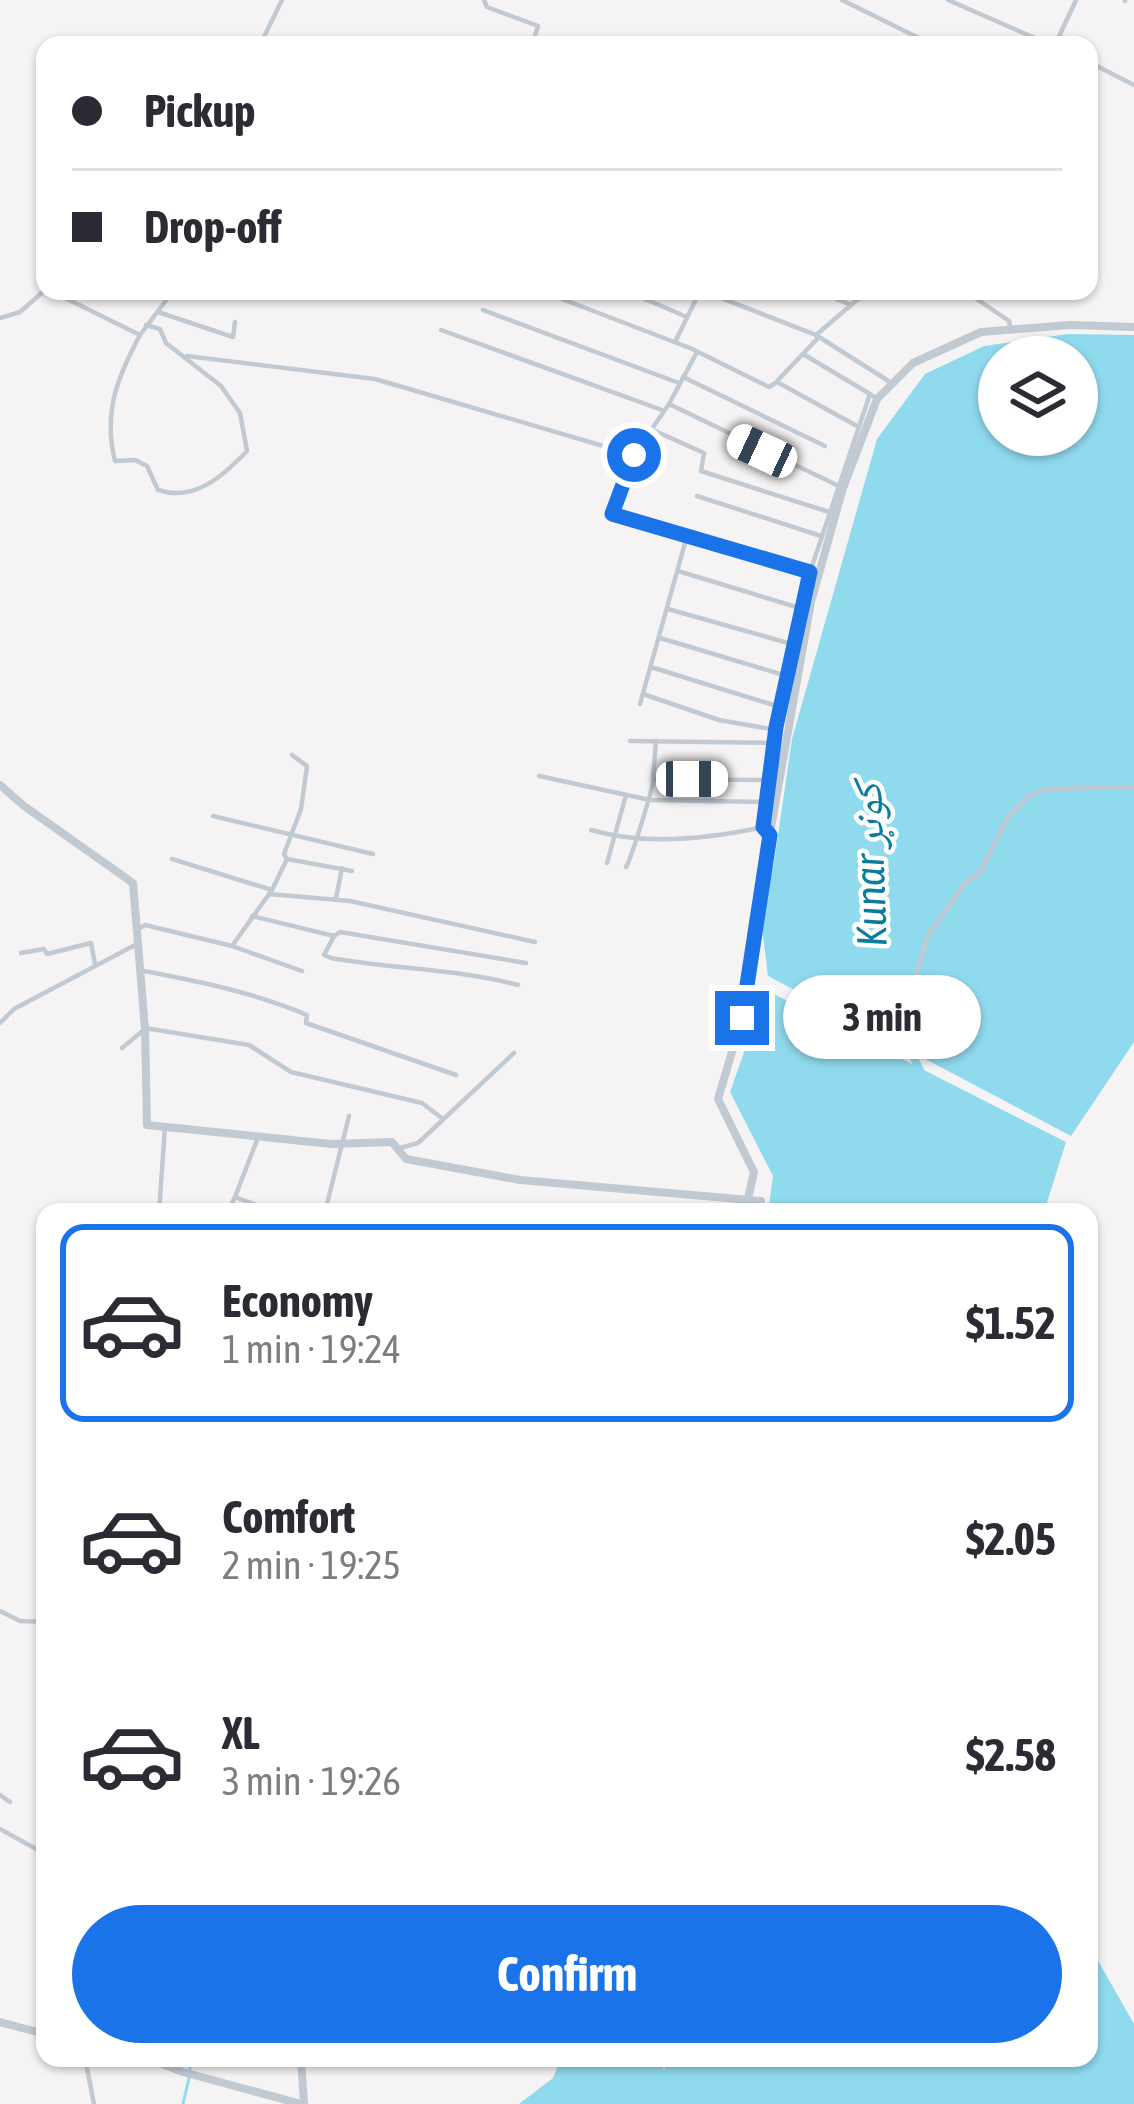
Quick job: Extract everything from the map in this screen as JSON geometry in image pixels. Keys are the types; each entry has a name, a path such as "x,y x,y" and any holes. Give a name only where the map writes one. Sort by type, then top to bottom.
{"street":[{"path":"265,36 283,0"},
{"path":"484,0 487,7 538,26 535,36"},
{"path":"842,0 915,36"},
{"path":"948,0 1022,36"},
{"path":"1058,36 1076,0"},
{"path":"1098,67 1134,85"},
{"path":"0,318 20,312 36,299"},
{"path":"68,300 140,335"},
{"path":"146,326 160,329 166,343 221,386 241,413 247,451 226,473 185,494 158,490 147,466 135,460 116,461 109,436 110,401 140,335 146,326 167,300"},
{"path":"564,300 674,342 769,387 777,382"},
{"path":"647,300 687,317"},
{"path":"674,342 697,300"},
{"path":"725,300 818,336 890,382"},
{"path":"839,300 851,305"},
{"path":"762,398 818,336 860,300"},
{"path":"978,300 1009,322 1011,330"},
{"path":"483,310 681,380 825,446"},
{"path":"158,312 233,338 235,322"},
{"path":"748,1203 754,1172 718,1099 742,1018 766,831 803,609 857,426 874,396 914,363 981,332 1070,325 1134,327"},
{"path":"441,330 664,411"},
{"path":"697,352 634,455 612,514 814,573"},
{"path":"803,354 874,396"},
{"path":"188,356 375,379 634,455"},
{"path":"777,382 857,426"},
{"path":"766,831 765,802 780,707 792,677 821,536 874,396"},
{"path":"669,404 840,487"},
{"path":"653,430 704,454 701,471 829,512"},
{"path":"698,496 821,536"},
{"path":"640,704 687,536"},
{"path":"677,571 803,609"},
{"path":"668,609 796,646"},
{"path":"660,638 792,677"},
{"path":"652,667 780,707"},
{"path":"643,694 719,720 776,730"},
{"path":"630,741 774,743"},
{"path":"626,867 654,796 656,741"},
{"path":"232,946 271,892 286,859 301,809 307,766 292,755"},
{"path":"539,776 650,800 765,802"},
{"path":"653,779 768,780"},
{"path":"0,785 133,883 147,1125 257,1138 392,1142 406,1159 520,1180 761,1201"},
{"path":"915,978 928,935 967,881 979,874 1008,817 1029,796 1046,789 1134,787"},
{"path":"607,863 626,795"},
{"path":"213,816 373,854"},
{"path":"592,830 615,836 720,837 766,831"},
{"path":"172,859 271,892 335,900 535,942"},
{"path":"286,859 352,871"},
{"path":"335,900 343,868"},
{"path":"252,916 334,936"},
{"path":"138,929 146,925 232,946 302,971"},
{"path":"518,986 488,977 403,970 324,955 340,932 526,963"},
{"path":"21,953 44,949 47,954 91,943 95,964"},
{"path":"0,1023 14,1009 140,943"},
{"path":"139,970 238,991 307,1015 306,1023 456,1075"},
{"path":"122,1048 145,1029 249,1045 290,1072 422,1103 443,1119"},
{"path":"397,1149 418,1143 514,1053"},
{"path":"328,1203 349,1116"},
{"path":"160,1203 165,1127"},
{"path":"232,1203 257,1138"},
{"path":"235,1197 251,1203"},
{"path":"0,1611 20,1621 36,1622"},
{"path":"0,1796 10,1802"},
{"path":"0,1829 36,1849"},
{"path":"0,2023 36,2032"},
{"path":"87,2067 94,2104"},
{"path":"170,2067 302,2104 301,2067"}],"water":[{"path":"1134,335 1134,1042 1071,1136 768,976 761,919 792,739 877,439 925,374 978,349 978,456 1098,456 1098,336 1054,336"},
{"path":"766,990 1066,1142 1047,1203 769,1203 773,1176 730,1092"},
{"path":"1098,1961 1134,2024 1134,2104 519,2104 553,2078 557,2067 663,2067 664,2071 665,2067 1098,2067"}],"waterway":[{"name":"Kunar کونړ","path":"907,1043 921,1073"},
{"path":"190,2067 190,2071"},
{"path":"183,2104 189,2078"}],"route":[{"path":"634,455 612,514 810,572 768,780 763,827 770,835 742,1018"}]}
